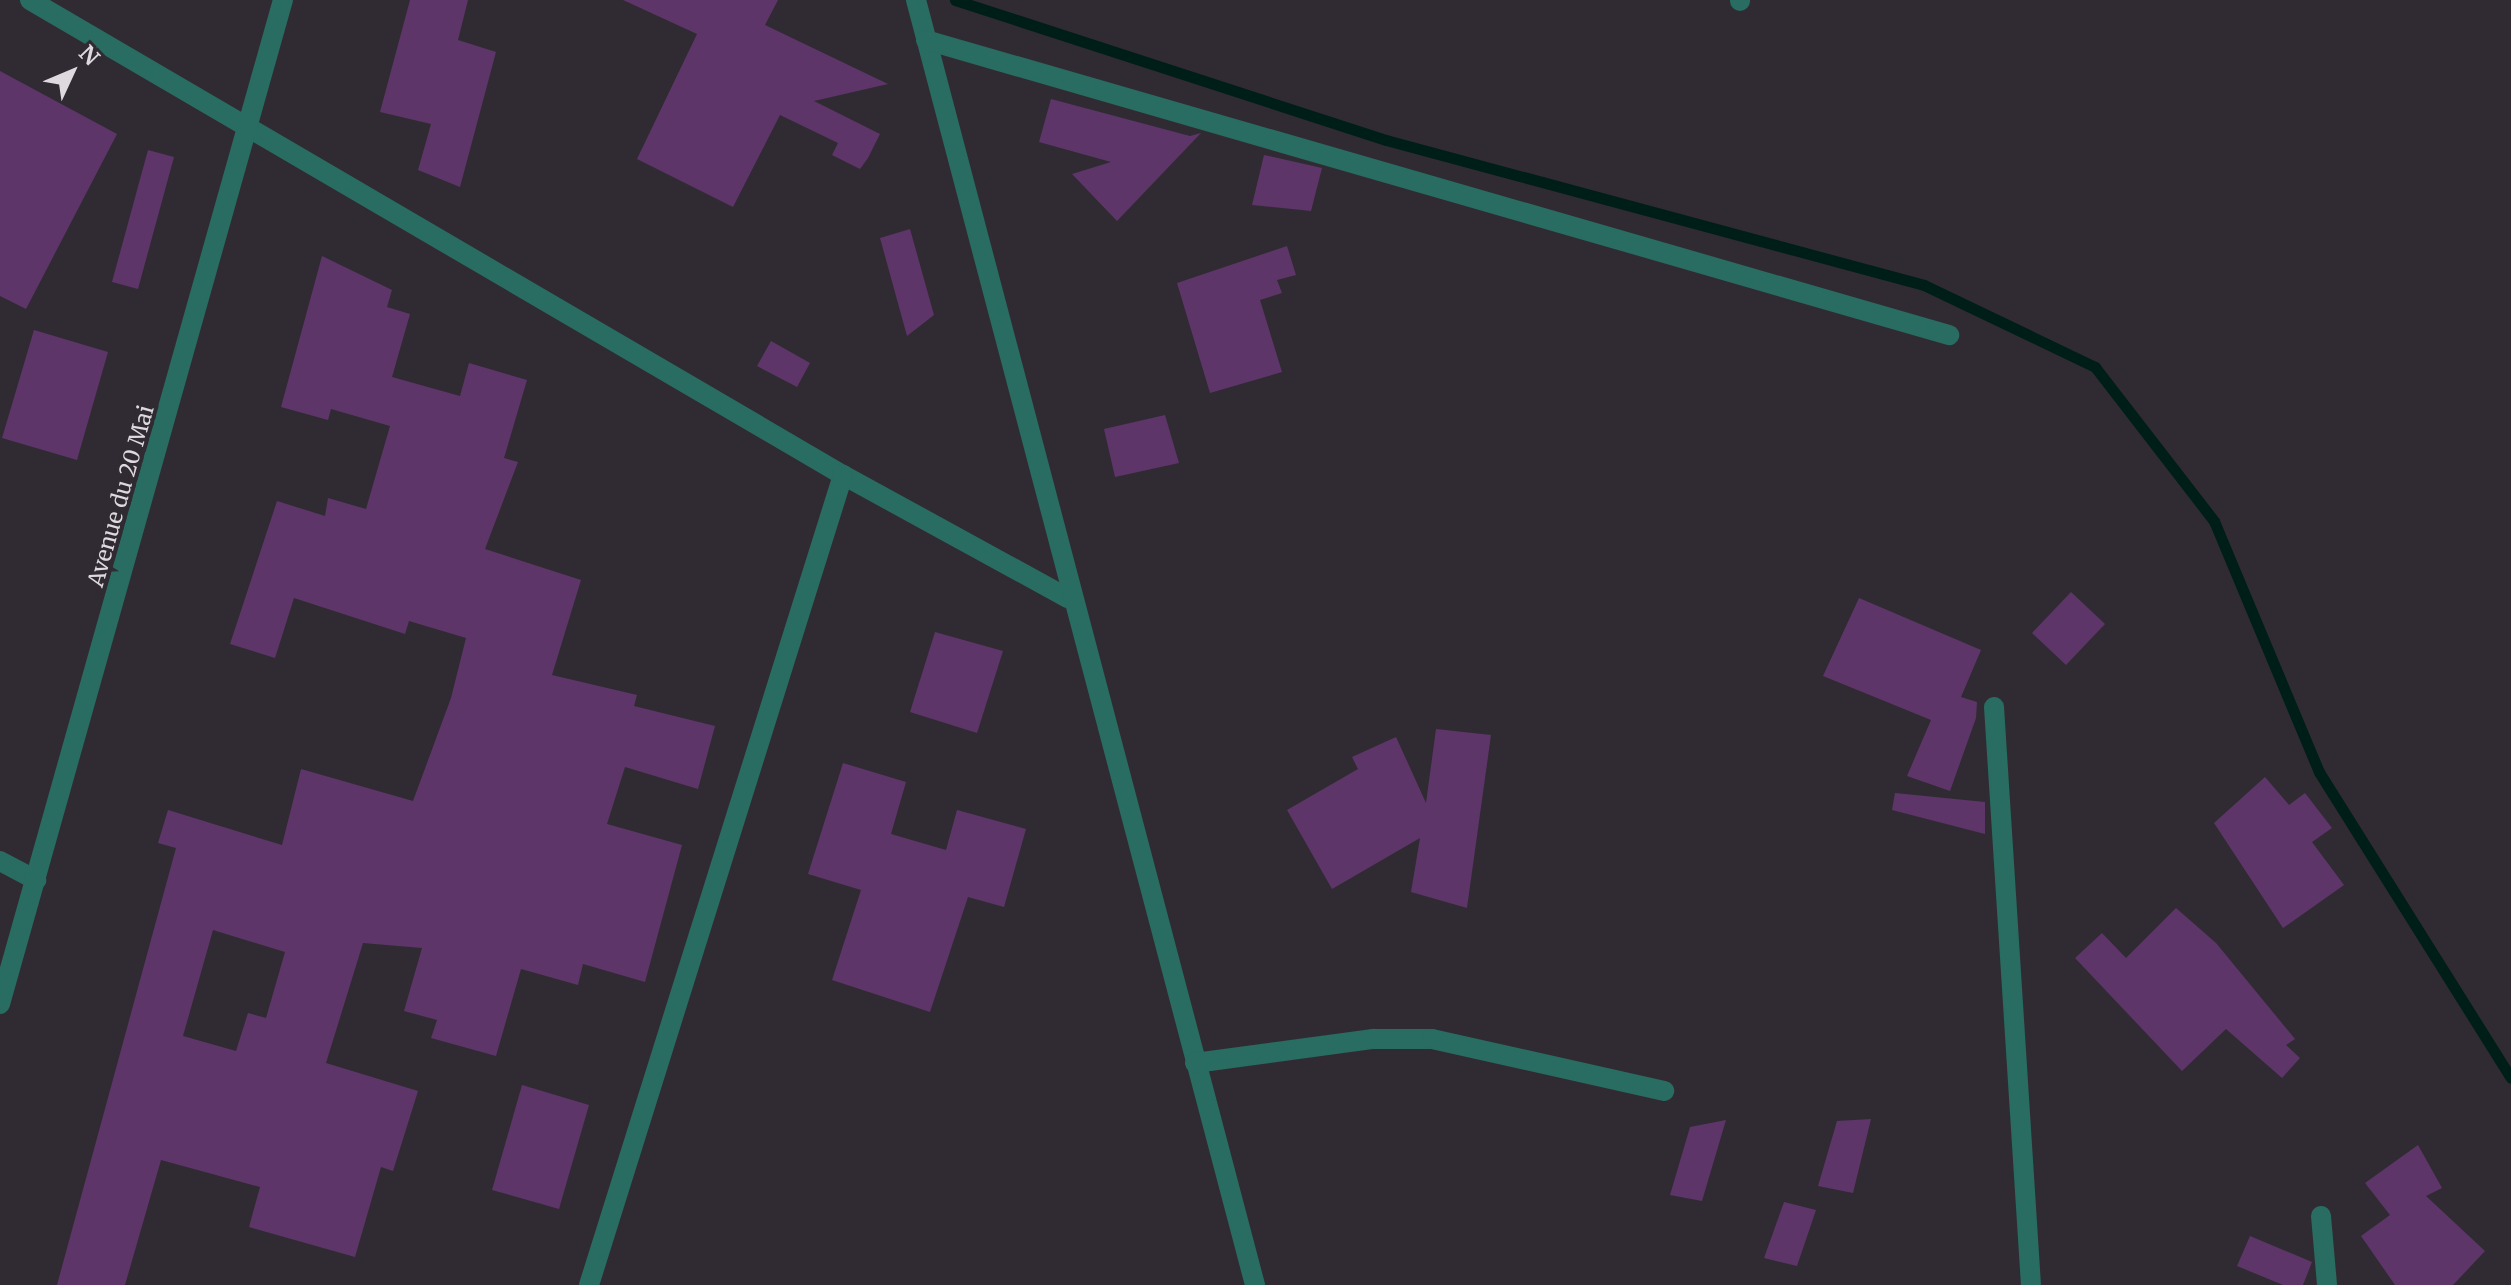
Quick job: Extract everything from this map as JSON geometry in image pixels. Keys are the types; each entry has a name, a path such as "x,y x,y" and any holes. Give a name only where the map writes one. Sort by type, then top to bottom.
{"street":[{"path":"30,0 843,475 1068,598"},
{"name":"Avenue du 20 Mai","path":"0,1004 251,129 283,0"},
{"path":"916,0 1068,598 1255,1285"},
{"path":"924,30 1949,335"},
{"path":"589,1285 843,475"},
{"path":"1994,707 2031,1285"},
{"path":"0,861 36,880"},
{"path":"1195,1063 1373,1039 1432,1039 1664,1091"},
{"path":"2321,1216 2327,1285"}],"building":[{"path":"410,0 468,0 458,40 496,52 460,187 418,170 431,124 380,112"},
{"path":"623,0 778,0 765,25 888,84 814,101 880,134 868,158 860,169 832,155 838,143 780,115 733,207 637,159 697,34"},
{"path":"0,71 117,134 26,309 0,296"},
{"path":"1051,99 1190,136 1201,133 1117,221 1072,174 1111,162 1039,142"},
{"path":"148,150 174,157 138,289 112,282"},
{"path":"1264,155 1322,168 1311,211 1252,205"},
{"path":"910,229 934,315 907,336 880,238"},
{"path":"1287,246 1296,275 1277,280 1282,293 1260,300 1282,372 1210,393 1177,283"},
{"path":"322,256 392,290 387,307 410,314 392,377 460,396 469,363 527,380 504,458 518,462 485,549 581,580 552,675 637,695 634,706 715,726 698,789 625,767 607,824 682,845 645,982 583,964 578,985 521,969 496,1056 431,1038 437,1020 404,1011 422,948 363,943 326,1063 418,1091 393,1171 381,1167 355,1257 249,1227 260,1187 161,1160 125,1285 57,1285 176,848 158,843 168,810 282,845 301,769 413,801 451,698 466,638 409,621 405,634 294,598 275,658 230,644 277,501 325,516 328,498 366,509 390,426 331,409 328,420 281,407","holes":["213,930 285,952 266,1018 248,1013 236,1051 183,1036"]},
{"path":"34,330 108,352 77,460 2,438"},
{"path":"771,341 810,363 797,387 757,366"},
{"path":"1165,415 1179,463 1115,477 1104,429"},
{"path":"2071,592 2105,624 2066,665 2032,633"},
{"path":"1859,598 1981,650 1961,697 1977,702 1976,718 1950,791 1907,776 1931,720 1823,676"},
{"path":"935,632 1003,651 977,733 910,712"},
{"path":"1436,729 1491,735 1467,908 1411,892 1420,838 1332,889 1287,810 1358,769 1352,757 1396,737 1426,803"},
{"path":"843,763 906,782 891,834 946,850 957,810 1026,829 1004,907 968,897 930,1012 832,980 861,890 808,874"},
{"path":"2265,777 2289,805 2305,793 2332,828 2312,842 2344,885 2283,928 2214,823"},
{"path":"1895,793 1985,802 1985,834 1892,810"},
{"path":"2176,908 2216,943 2295,1039 2286,1045 2300,1058 2282,1078 2226,1029 2182,1071 2075,958 2102,933 2126,958"},
{"path":"522,1085 589,1105 559,1209 492,1190"},
{"path":"1871,1119 1853,1193 1818,1186 1837,1121"},
{"path":"1726,1120 1702,1201 1670,1195 1690,1127"},
{"path":"2418,1145 2442,1188 2426,1196 2485,1251 2453,1285 2395,1285 2361,1236 2390,1215 2365,1183"},
{"path":"1784,1202 1816,1210 1797,1266 1764,1258"},
{"path":"2250,1236 2312,1262 2303,1285 2283,1285 2237,1266"}],"waterway":[{"path":"955,0 1386,140 1924,285 2095,367 2214,521 2319,772 2511,1078"}]}
